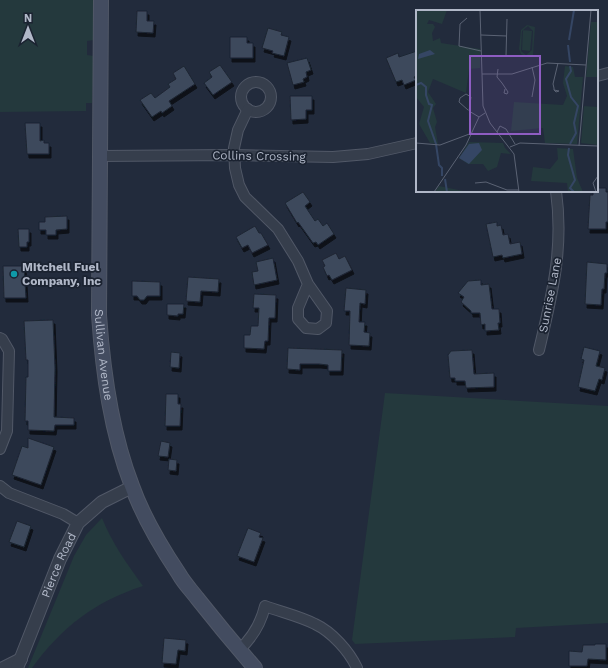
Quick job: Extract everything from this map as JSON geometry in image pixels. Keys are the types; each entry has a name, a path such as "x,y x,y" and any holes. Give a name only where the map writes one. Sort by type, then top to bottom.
{"main road":[{"name":"Sullivan Avenue","path":"101,0 101,350 116,433 132,487 142,511 179,576 221,629 255,668"}],"street":[{"path":"598,76 608,73"},
{"path":"248,109 235,140 235,168 239,185 245,197 278,229 298,261 308,284"},
{"name":"Collins Crossing","path":"100,156 234,155 333,157 368,154 416,143"},
{"name":"Sunrise Lane","path":"539,350 554,289 558,252 558,209 556,192"},
{"path":"0,338 9,351 7,431 0,449"},
{"path":"0,486 9,493 63,514 78,523"},
{"name":"Pierce Road","path":"19,664 60,559 78,523 102,502 132,487"},
{"path":"239,650 250,641 263,616 265,606 315,624 340,643 357,668"},
{"path":"3,668 19,664"}],"green space":[{"path":"0,0 93,0 94,40 87,41 87,55 94,56 92,103 86,103 86,111 0,112"},
{"path":"385,393 608,406 608,623 516,628 515,637 355,644 352,640"},
{"path":"102,518 115,545 143,586 125,592 94,608 67,628 43,653 32,668 28,668 74,556 86,535"}],"building":[{"path":"137,11 147,11 147,21 154,21 153,33 136,32"},
{"path":"268,28 282,32 281,35 289,37 284,56 272,53 273,51 262,48"},
{"path":"230,37 247,37 247,43 253,43 253,58 230,58"},
{"path":"416,51 416,76 414,77 416,80 404,85 402,80 396,82 386,58 398,53 399,57"},
{"path":"307,58 311,70 306,72 307,77 303,79 304,82 293,85 287,63"},
{"path":"220,65 232,82 213,95 204,83 212,77 209,72"},
{"path":"184,66 195,84 169,101 172,106 162,113 161,111 152,117 140,100 151,93 155,98 170,87 168,84 176,79 173,73"},
{"path":"290,96 312,96 312,110 306,110 306,119 291,120"},
{"path":"25,123 40,123 40,141 44,140 44,143 49,143 49,154 27,154"},
{"path":"598,188 606,188 606,192 608,192 608,222 606,222 606,229 588,229 590,195 593,195 593,192 598,192"},
{"path":"303,192 310,202 305,206 315,221 318,219 323,226 327,223 334,234 318,245 316,242 313,243 298,222 297,223 285,203"},
{"path":"67,216 67,229 56,230 56,235 46,235 46,230 39,230 39,222 45,222 45,217"},
{"path":"497,222 497,226 501,225 503,235 508,234 510,244 520,242 522,254 503,258 502,255 493,257 486,224"},
{"path":"255,226 268,245 252,253 248,245 242,248 236,237"},
{"path":"18,229 29,229 29,242 27,242 27,247 19,247"},
{"path":"336,253 339,259 345,256 352,270 332,280 329,275 327,276 322,260"},
{"path":"273,258 277,280 254,285 252,272 258,271 256,262"},
{"path":"587,262 607,264 604,289 602,289 601,305 585,304"},
{"name":"Mitchell Fuel Company, Inc","path":"3,266 24,266 26,298 4,298"},
{"path":"188,277 219,279 218,292 201,291 200,302 186,301"},
{"path":"481,280 481,285 489,284 492,309 499,309 499,330 485,331 485,324 481,325 480,313 471,313 471,311 461,302 464,297 458,293 468,281"},
{"path":"132,281 160,282 160,296 147,296 144,300 140,300 137,296 132,296"},
{"path":"346,288 366,290 365,304 360,303 359,322 365,322 364,332 370,333 369,346 349,345 350,311 344,311"},
{"path":"254,294 276,295 275,318 269,318 268,341 265,341 264,349 244,348 244,335 250,335 251,326 258,326 259,308 253,308"},
{"path":"167,304 184,304 183,314 178,314 178,316 167,315"},
{"path":"53,320 55,368 54,417 74,418 74,425 55,425 54,431 28,430 28,421 25,421 28,360 26,360 24,321"},
{"path":"584,347 600,351 596,366 605,368 602,380 599,379 595,391 578,387 584,360 581,359"},
{"path":"288,348 342,350 341,371 328,371 328,365 319,364 300,364 300,370 287,369"},
{"path":"472,350 474,374 494,373 494,387 466,388 465,381 455,381 455,378 450,378 448,355 451,351"},
{"path":"171,352 180,353 179,368 170,367"},
{"path":"166,394 178,394 178,404 181,404 180,426 165,426"},
{"path":"28,438 54,447 41,485 12,475 22,446 28,448"},
{"path":"161,441 170,443 168,457 158,456"},
{"path":"169,459 177,460 176,471 168,470"},
{"path":"17,521 31,526 24,547 9,542"},
{"path":"248,528 261,533 259,537 263,538 254,562 237,556"},
{"path":"164,638 186,640 185,651 178,650 176,664 162,663"},
{"path":"606,644 606,660 588,659 587,666 569,666 569,651 582,652 583,645"}],"place":[{"name":"Mitchell Fuel Company, Inc","path":"14,274"}]}
